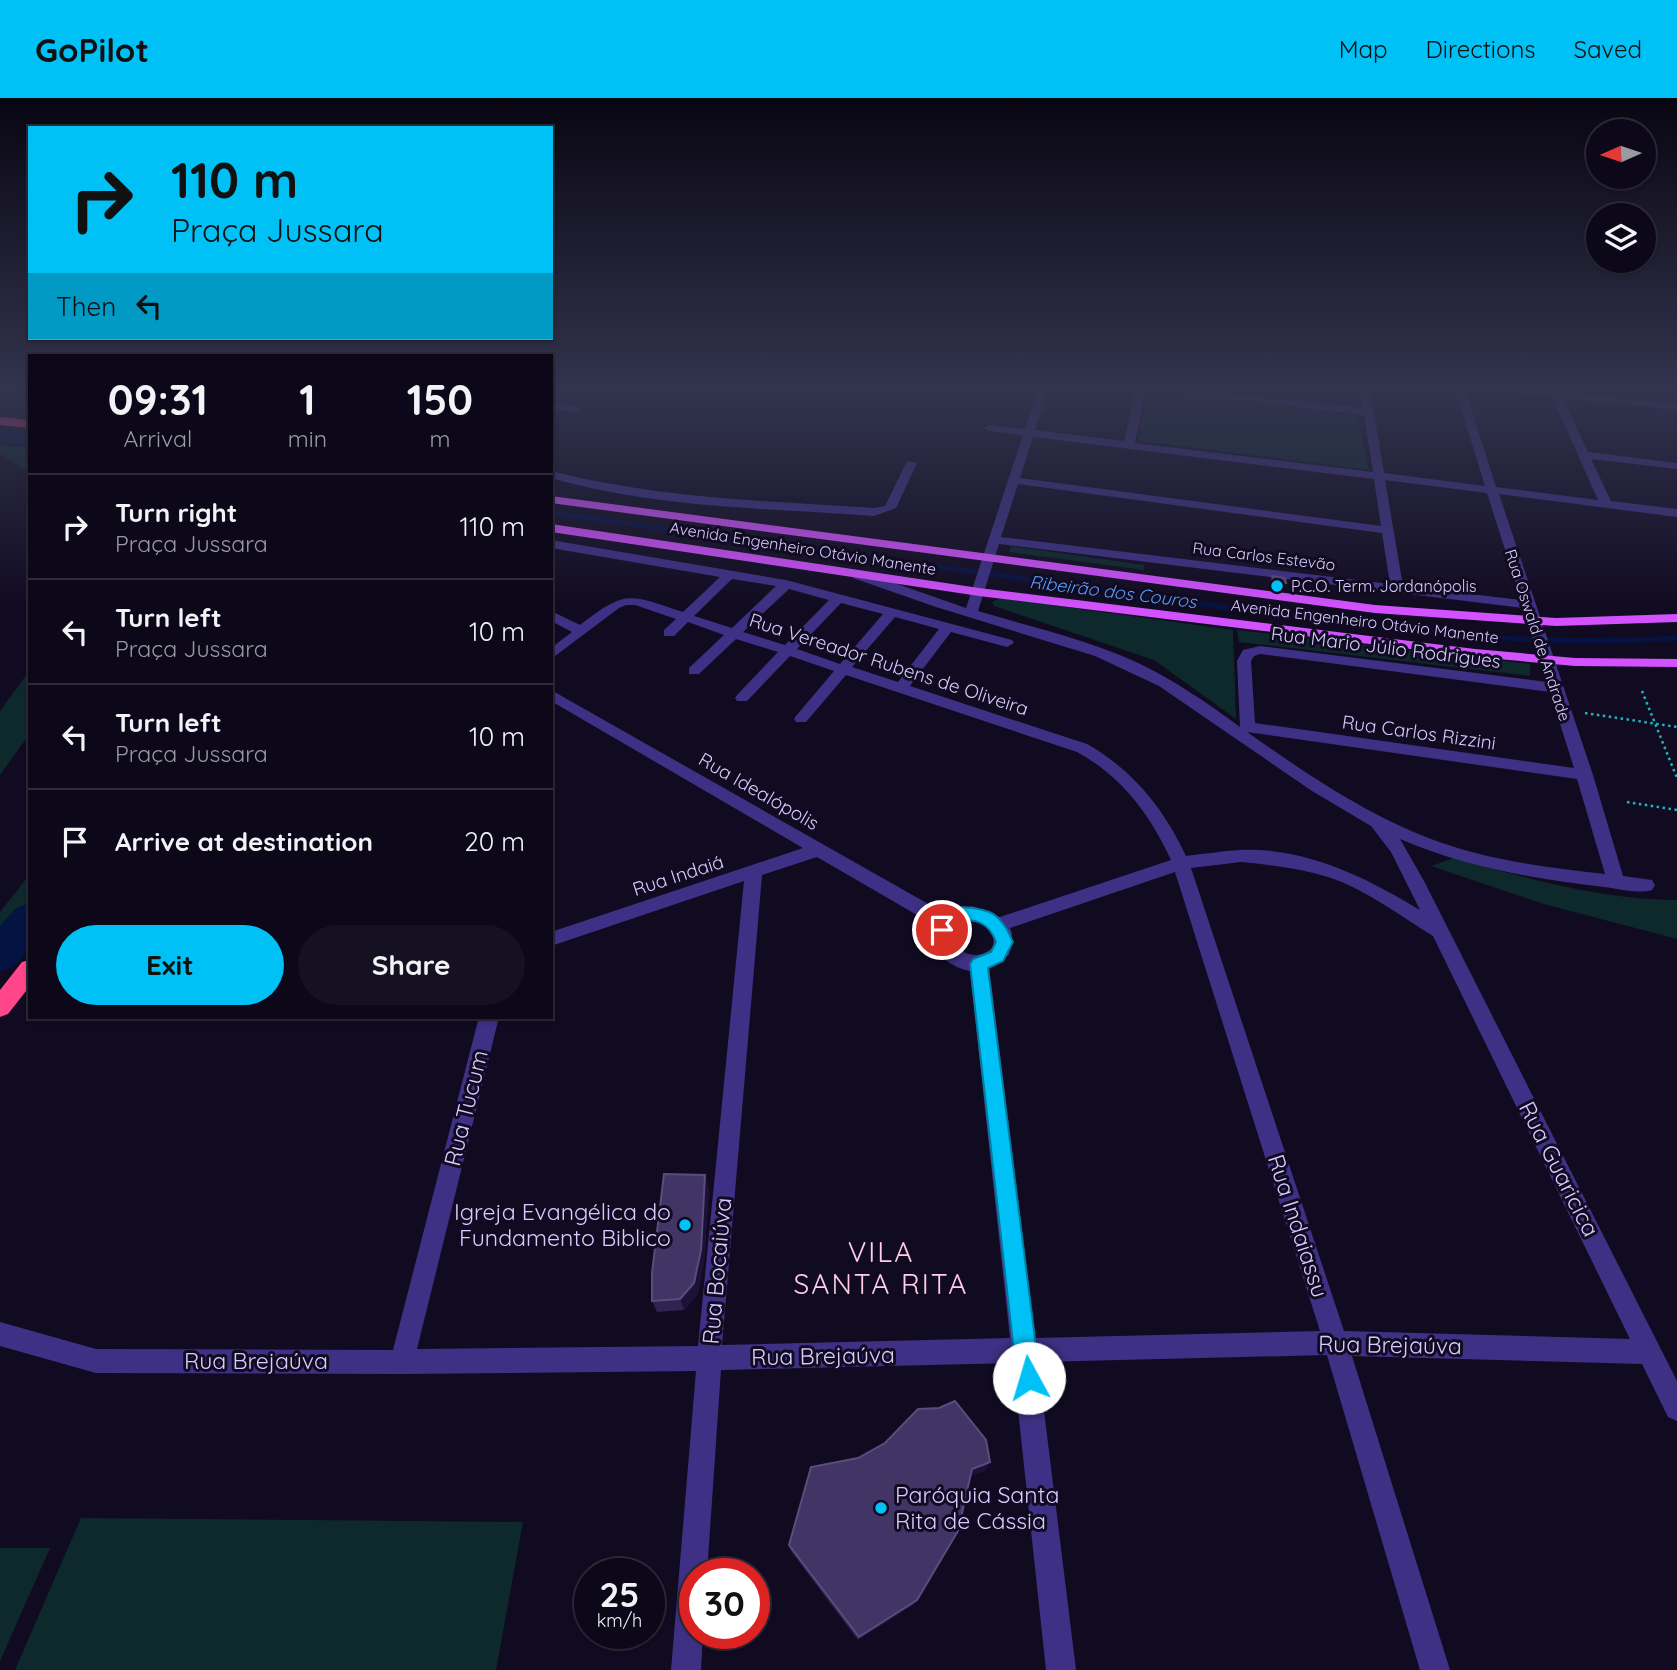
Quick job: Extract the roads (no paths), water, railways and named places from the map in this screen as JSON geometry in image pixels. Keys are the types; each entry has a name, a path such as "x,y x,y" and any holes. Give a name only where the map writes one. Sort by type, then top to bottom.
{"highway":[{"path":"0,1007 28,972"}],"main road":[{"name":"Avenida Engenheiro Otávio Manente","path":"553,499 988,564 1408,613 1535,626 1677,618"},
{"name":"Avenida Engenheiro Otávio Manente","path":"553,528 858,575 1545,655 1677,663"}],"street":[{"path":"971,613 1019,462"},
{"path":"1269,462 1677,513"},
{"path":"1377,462 1397,590"},
{"name":"Rua Oswald de Andrade","path":"1482,462 1585,775 1616,882"},
{"path":"1587,462 1606,504"},
{"path":"1646,462 1677,466"},
{"path":"553,475 582,483 685,498 874,512 890,508 911,463"},
{"path":"1013,480 1387,530"},
{"name":"Rua Carlos Estevão","path":"995,540 1528,605"},
{"name":"Avenida Engenheiro Otávio Manente","path":"553,544 786,584 1007,643"},
{"path":"669,633 730,574"},
{"path":"858,575 971,613 1083,646 1124,662 1244,731 1303,778 1374,819 1437,847 1513,865 1646,885"},
{"path":"694,671 786,584"},
{"path":"742,698 838,598"},
{"name":"Rua Vereador Rubens de Oliveira","path":"553,653 614,605 636,601 901,688 1099,756 1115,769 1150,808 1170,838 1181,863"},
{"path":"801,719 891,612"},
{"path":"553,616 581,631"},
{"path":"901,688 948,627"},
{"name":"Rua Mario Júlio Rodrigues","path":"1244,731 1244,661 1248,653 1253,651 1268,650 1555,688"},
{"name":"Rua Idealópolis","path":"553,696 946,923"},
{"name":"Rua Carlos Rizzini","path":"1244,731 1585,775"},
{"name":"Rua Guaricica","path":"1374,819 1408,866 1677,1408"},
{"path":"1408,866 1414,854 1437,847"},
{"name":"Rua Indaiá","path":"553,938 818,850"},
{"path":"998,925 1181,863 1223,857 1259,856 1322,868 1378,893 1440,931"},
{"name":"Rua Indaiassu","path":"1181,863 1336,1343 1435,1670"},
{"name":"Rua Bocaiúva","path":"686,1670 709,1358 754,872"},
{"path":"962,914 982,915 998,925 1004,942 1002,950 989,961 979,964 958,960 950,954 941,939 946,923 962,914"},
{"path":"979,964 1061,1670"},
{"name":"Rua Tucum","path":"402,1362 488,1019"},
{"name":"Rua Brejaúva","path":"0,1334 96,1361 402,1362 709,1358 1336,1343 1650,1352"}],"waterway":[{"name":"Ribeirão dos Couros","path":"553,513 1126,593"},
{"name":"Ribeirão dos Couros","path":"1112,592 1323,621 1464,635 1535,640 1677,638"},
{"name":"Ribeirão dos Couros","path":"0,955 28,921"}],"place":[{"name":"P.C.O. Term. Jordanópolis","path":"1277,586"},
{"name":"Igreja Evangélica do Fundamento Biblico","path":"685,1225"},
{"name":"Paróquia Santa Rita de Cássia","path":"881,1508"}],"district":[{"name":"VILA SANTA RITA","path":"881,1268"}]}
